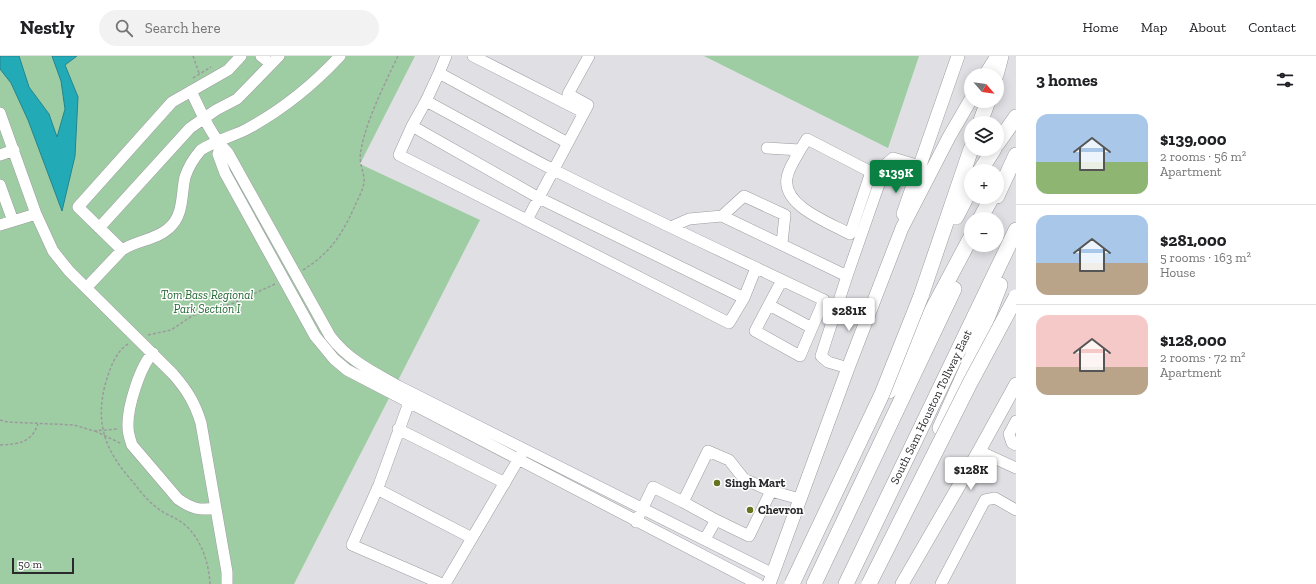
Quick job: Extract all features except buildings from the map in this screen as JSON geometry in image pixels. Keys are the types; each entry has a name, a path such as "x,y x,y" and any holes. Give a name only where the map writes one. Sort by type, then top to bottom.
{"highway":[{"path":"998,68 1001,56"},
{"path":"1004,134 1016,117"},
{"path":"1004,175 1016,154"},
{"path":"1004,181 1016,154"},
{"path":"921,296 969,156"},
{"path":"792,584 882,394 921,296 954,220 964,201"},
{"name":"South Sam Houston Tollway East","path":"846,584 1016,230"},
{"path":"870,584 972,357 1016,244"},
{"path":"788,584 964,250"},
{"path":"814,584 971,252"},
{"path":"870,584 970,383 1016,297"}],"main road":[{"path":"902,228 903,211 958,56"},
{"path":"989,68 997,56"},
{"path":"771,579 848,368 902,228 949,137 966,108"},
{"path":"902,584 979,452 1016,384"}],"street":[{"path":"122,250 78,207 172,102 228,70 241,56"},
{"path":"261,56 271,64"},
{"path":"99,228 190,128 237,99 279,56"},
{"path":"87,287 122,250 128,246 160,234 170,228 181,208 188,169 201,150 220,144 301,93 340,56"},
{"path":"446,56 426,101 412,126 399,155 729,323 744,298 756,268"},
{"path":"473,56 583,112"},
{"path":"527,220 566,142 588,105 568,94 590,56"},
{"path":"439,73 566,142"},
{"path":"191,91 204,118 220,144 228,152 297,277 338,347 359,364 413,393 705,539 771,579"},
{"path":"426,101 553,170 824,300 800,356 755,331 782,280"},
{"path":"0,113 36,214 47,240 59,261 153,353 185,388 195,405 201,423 214,508 227,572 227,584"},
{"path":"412,126 539,198 744,298"},
{"path":"806,139 871,172 850,234 802,208 787,189 787,177 800,150 806,139"},
{"path":"220,144 218,154 226,173 315,336 334,360 347,370 407,403 758,584"},
{"path":"767,148 800,150"},
{"path":"0,155 14,150"},
{"path":"848,368 828,362 821,356 886,164 893,158 920,166"},
{"path":"0,185 13,221"},
{"path":"722,216 744,196 785,215 782,244"},
{"path":"0,225 36,214"},
{"path":"670,227 688,219 722,216 847,276"},
{"path":"286,282 297,277"},
{"path":"769,305 812,328"},
{"path":"153,353 145,361 141,371 128,419 128,428 132,445 178,499 201,510 214,508"},
{"path":"413,393 407,403 377,488 352,545 442,584"},
{"path":"1016,421 1009,434 1012,443 1016,445"},
{"path":"398,429 505,483"},
{"path":"445,584 524,449"},
{"path":"683,502 708,451 729,460 744,479 771,491 800,499"},
{"path":"979,452 1016,468"},
{"path":"636,522 652,487 749,536 771,491"},
{"path":"377,488 472,538"},
{"path":"941,584 985,500 995,498 1016,510"},
{"path":"705,539 716,520"}],"path":[{"path":"193,56 203,84"},
{"path":"297,277 330,249 346,225 364,181 360,161 365,133 398,56"},
{"path":"210,584 207,566 198,541 193,534 184,524 162,512 143,494 118,464 104,436 101,405 108,376 122,348 138,338 171,330 192,316 234,303 286,282"},
{"path":"0,420 38,424 74,425 94,431 126,446 132,445"},
{"path":"0,445 20,442 29,438 35,433 38,424"},
{"path":"94,431 128,428"}],"green space":[{"name":"Tom Bass Regional Park Section I","path":"0,56 415,56 360,164 480,220 294,584 0,584"},
{"path":"704,56 919,56 888,148"}],"water":[{"path":"0,56 19,56 29,87 49,114 57,137 65,109 61,81 52,56 77,56 65,65 78,97 75,156 62,211 28,120 11,83 0,69"}],"place":[{"name":"Singh Mart","path":"717,483"},
{"name":"Chevron","path":"750,510"}]}
